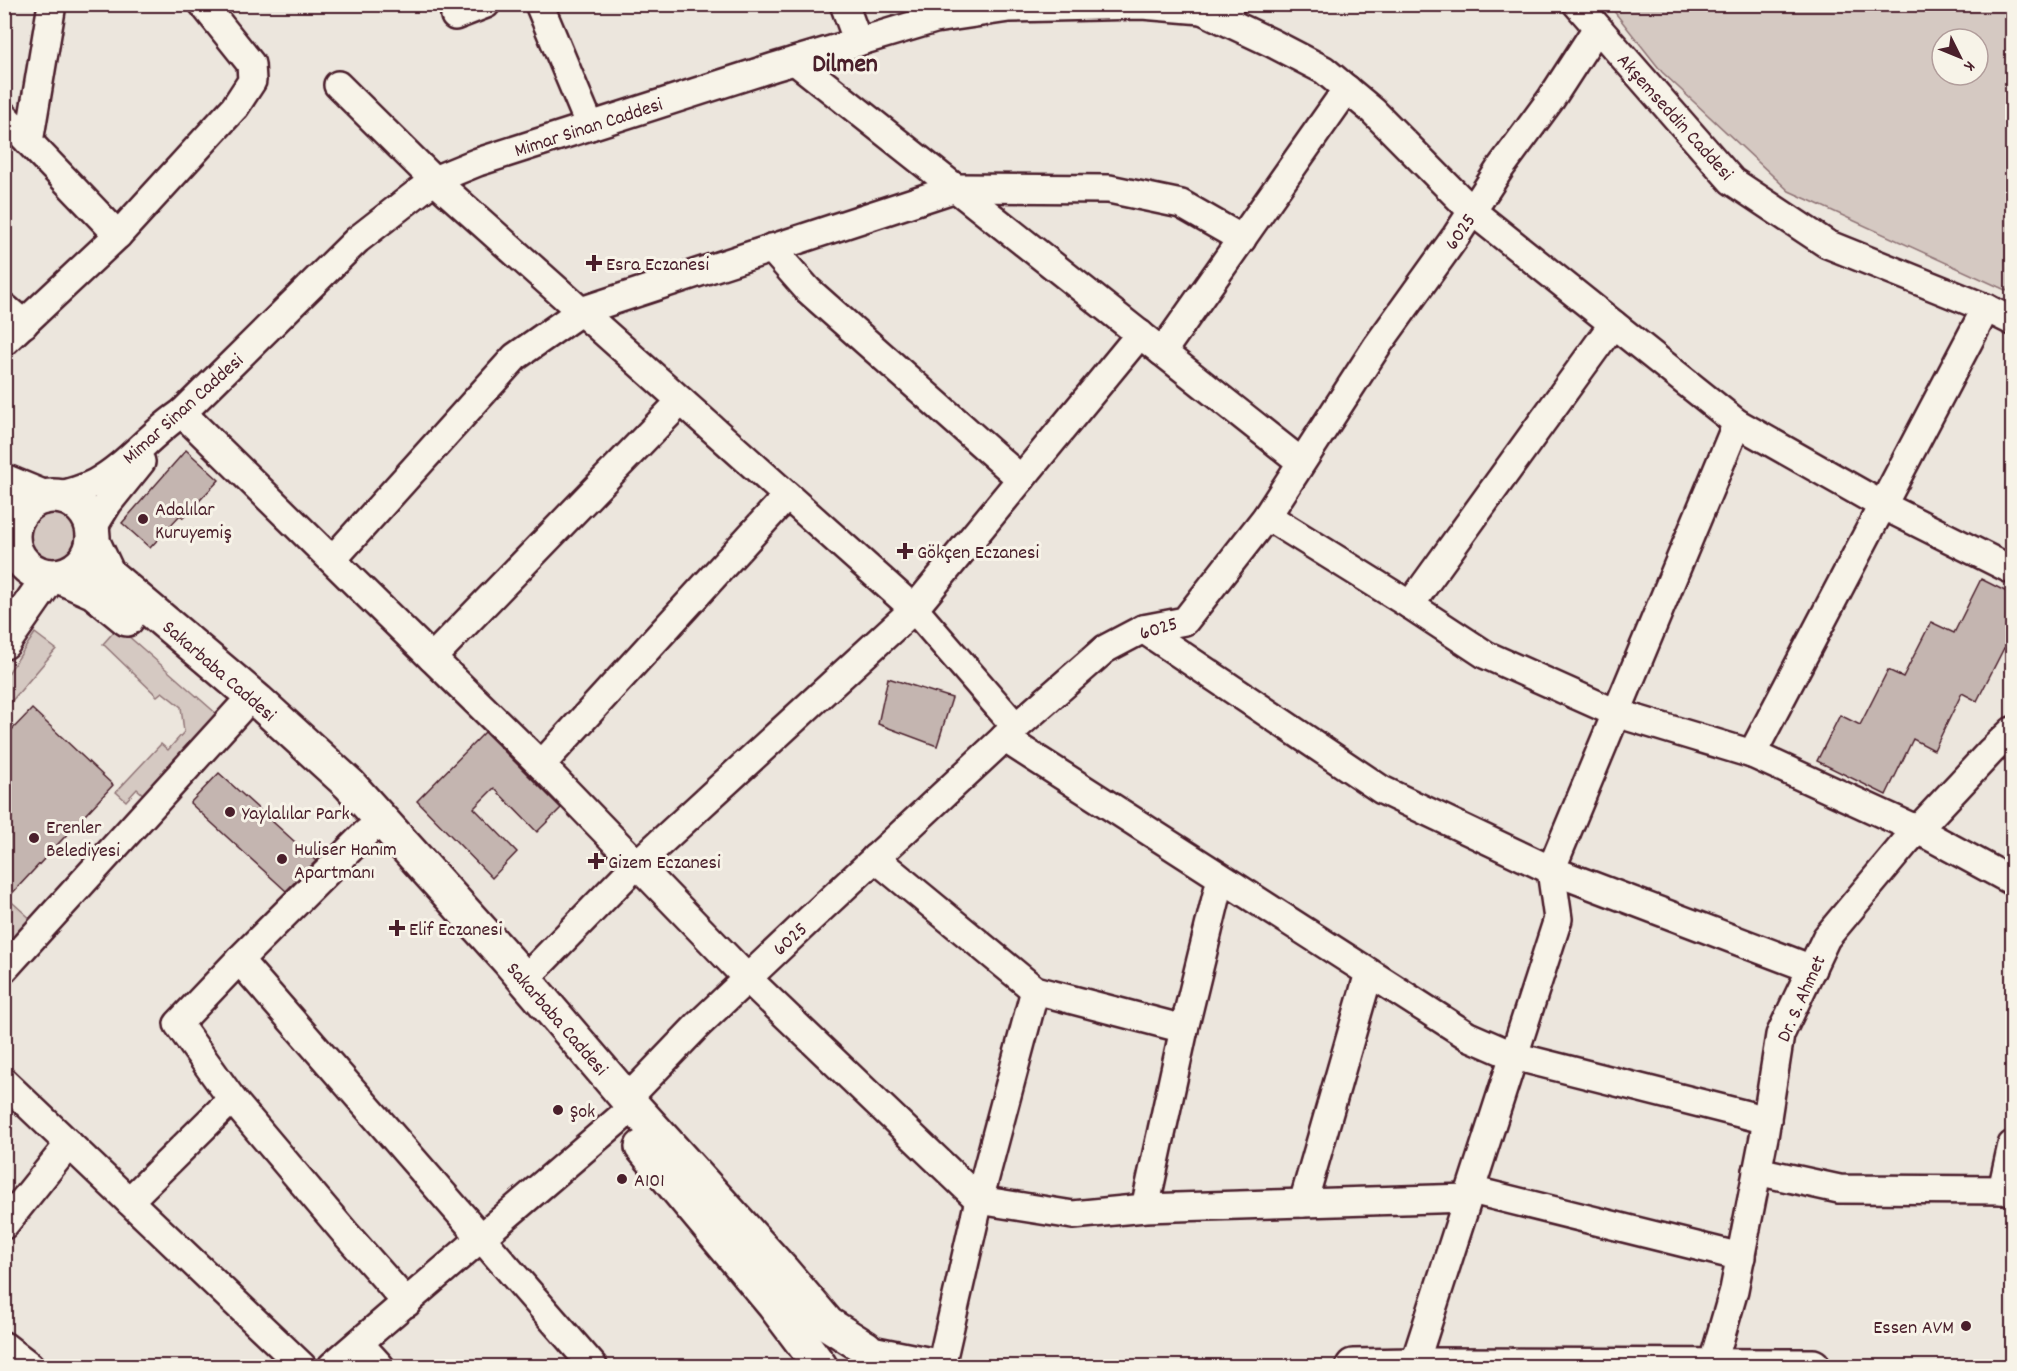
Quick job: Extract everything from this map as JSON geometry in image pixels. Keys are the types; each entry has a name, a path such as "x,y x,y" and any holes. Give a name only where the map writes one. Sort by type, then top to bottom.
{"main road":[{"path":"4,481 49,497 69,499 80,506 88,517 92,535 89,554 81,565 70,572 54,576 37,573 26,566 9,542 21,512 30,503 49,497"},
{"name":"Sakarbaba Caddesi","path":"92,535 108,574 258,701 349,784 525,980 821,1366"},
{"path":"4,642 54,576"},
{"name":"Sakarbaba Caddesi","path":"54,576 94,592 267,734 366,833 623,1109 782,1270 828,1324 876,1356 936,1366"},
{"path":"774,1305 793,1353 791,1366"},
{"path":"821,1366 835,1351 845,1347 856,1346 876,1356"},
{"path":"1353,1366 1813,1366"}],"street":[{"path":"29,142 52,4"},
{"path":"11,324 118,235 235,107 252,81 251,64 203,4"},
{"path":"455,16 486,4"},
{"path":"539,4 590,126"},
{"path":"844,4 858,42"},
{"name":"Mimar Sinan Caddesi","path":"49,497 78,490 112,471 168,422 182,413 357,240 434,180 478,162 590,126 935,19 1009,8 1142,5 1202,10 1231,4"},
{"name":"Akşemseddin Caddesi","path":"1577,4 1732,181 1827,244 2013,321"},
{"path":"1202,10 1324,70 1373,111 1472,212 1737,423 1882,505 2012,567"},
{"name":"6025","path":"332,1366 481,1238 623,1109 698,1025 747,978 1010,732 1105,649 1143,629 1185,621 1267,516 1377,346 1551,99 1597,28"},
{"path":"795,61 1301,462"},
{"path":"338,85 434,180 914,609 1010,732 1221,878 1468,1036 1514,1056 1767,1120"},
{"path":"1162,352 1347,89"},
{"path":"4,116 118,235"},
{"path":"333,560 515,357 581,311 956,188 1109,189 1181,204 1242,238"},
{"path":"771,248 808,290 1021,478"},
{"path":"1752,754 1986,308"},
{"path":"1410,605 1613,324"},
{"path":"525,980 637,864 914,609 1140,334"},
{"path":"432,658 681,401"},
{"path":"92,535 108,503 182,413 541,765 747,978 979,1200 1073,1215 1145,1208 1303,1203 1469,1194 1741,1257"},
{"path":"1414,1365 1558,919 1551,870 1737,423"},
{"path":"541,765 787,496"},
{"path":"1267,516 1486,655 1616,713 1752,754 1918,830 2013,881"},
{"path":"1143,629 1382,790 1551,870 1812,969"},
{"path":"5,967 239,710"},
{"name":"Dr. S. Ahmet","path":"1712,1366 1741,1257 1767,1120 1779,1035 1826,938 1918,830 1991,751 2013,731"},
{"path":"366,833 178,1024 232,1099 346,1234 407,1302"},
{"path":"874,858 1035,990 1184,1029"},
{"path":"1145,1208 1184,1029 1221,878"},
{"path":"239,960 593,1366"},
{"path":"1303,1203 1370,973"},
{"path":"941,1366 979,1200 1035,990"},
{"path":"4,1082 302,1366"},
{"path":"129,1201 232,1099"},
{"path":"4,1225 69,1144"},
{"path":"1757,1171 1839,1189 2007,1190 2013,1145"},
{"path":"359,1343 380,1366"},
{"path":"4,1346 30,1366"}],"shaded area":[{"path":"1609,5 2012,5 2012,293 1789,191 1662,72"},
{"path":"50,513 60,513 72,520 79,532 79,542 72,554 60,561 50,561 35,550 31,542 31,532 42,517"},
{"path":"118,627 218,715 146,797 137,789 126,801 116,792 161,744 168,750 184,732 181,707 162,692 157,696 103,644"},
{"path":"35,633 56,649 5,709 5,678"},
{"path":"4,895 33,921 17,940 8,939 5,936"}],"building":[{"path":"186,450 219,480 183,518 180,515 150,548 122,523"},
{"path":"1981,579 2013,595 2013,652 2004,648 1977,701 1962,693 1934,750 1913,739 1886,795 1817,761 1840,715 1860,725 1888,670 1903,677 1931,622 1954,633"},
{"path":"888,678 952,698 937,746 878,724"},
{"name":"Erenler Belediyesi","path":"32,709 113,785 4,902 4,738"},
{"path":"485,732 561,808 537,832 494,788 474,808 517,852 492,878 417,801"},
{"path":"219,773 316,861 286,891 190,803"}],"place":[{"name":"Esra Eczanesi","path":"594,263"},
{"name":"Adalılar Kuruyemiş","path":"143,519"},
{"name":"Gökçen Eczanesi","path":"905,551"},
{"name":"Yaylalılar Park","path":"230,812"},
{"name":"Erenler Belediyesi","path":"34,838"},
{"name":"Huliser Hanım Apartmanı","path":"282,859"},
{"name":"Gizem Eczanesi","path":"596,861"},
{"name":"Elif Eczanesi","path":"397,928"},
{"name":"Şok","path":"558,1110"},
{"name":"A101","path":"622,1179"},
{"name":"Essen AVM","path":"1966,1326"}],"district":[{"name":"Dilmen","path":"845,62"}]}
